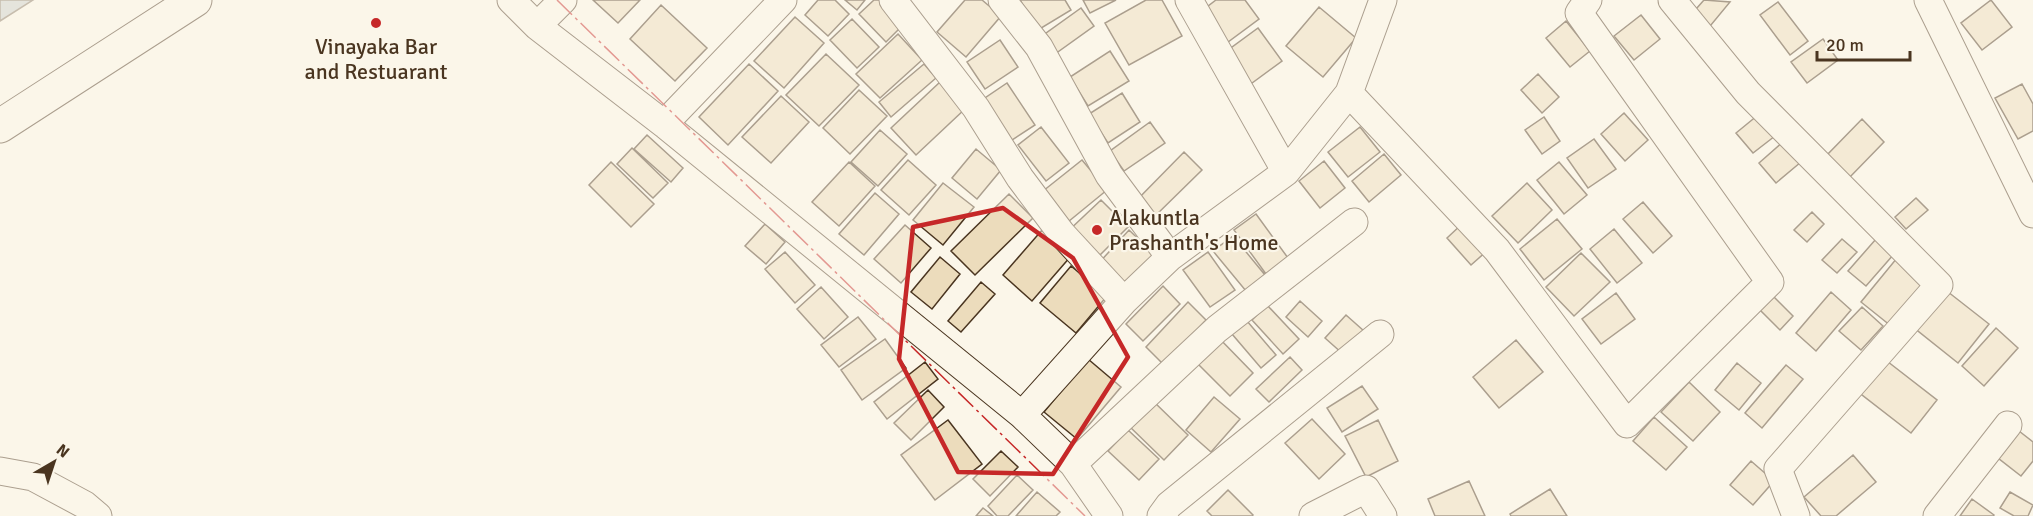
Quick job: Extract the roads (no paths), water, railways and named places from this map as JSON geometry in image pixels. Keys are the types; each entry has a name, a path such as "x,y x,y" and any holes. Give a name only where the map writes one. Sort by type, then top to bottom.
{"main road":[{"path":"0,126 195,0"}],"street":[{"path":"511,0 537,26 664,124 1022,415 1073,464 1109,516"},
{"path":"537,26 563,0"},
{"path":"664,124 783,0"},
{"path":"893,0 976,108 1020,178 1062,234 1124,301"},
{"path":"1002,0 1039,47 1109,175 1170,257"},
{"path":"1189,0 1286,172"},
{"path":"1022,415 1124,301 1170,257 1286,172 1350,93 1383,0"},
{"path":"1350,93 1497,250 1627,424 1770,282 1579,14 1588,0"},
{"path":"1672,0 1748,93 1939,285 1778,469 1796,516"},
{"path":"1928,0 2033,214"},
{"path":"1073,464 1217,329 1354,222"},
{"path":"1161,516 1169,505 1380,334"},
{"path":"1937,516 2008,424"},
{"path":"0,471 33,477 85,505 98,516"},
{"path":"1313,516 1366,489 1383,516"}],"place":[{"name":"Vinayaka Bar and Restuarant","path":"376,23"},
{"name":"Alakuntla Prashanth's Home","path":"1097,230"}]}
